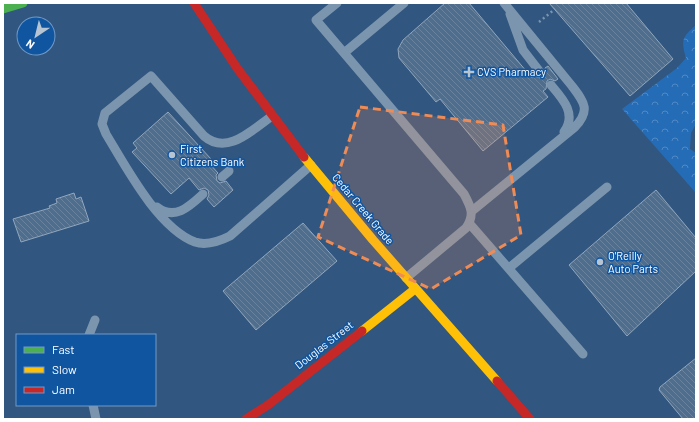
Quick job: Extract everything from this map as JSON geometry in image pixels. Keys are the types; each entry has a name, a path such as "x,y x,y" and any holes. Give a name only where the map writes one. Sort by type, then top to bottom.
{"main road":[{"path":"3,9 23,3"},
{"name":"Cedar Creek Grade","path":"194,3 237,68 272,116 311,165 415,289 530,419"},
{"name":"Douglas Street","path":"246,419 268,405 415,289"}],"lane":[{"path":"337,3 316,20 464,194 472,211"},
{"path":"344,53 404,3"},
{"path":"506,5 523,50 540,72"},
{"path":"406,278 466,228 472,211 557,141 581,120 584,115 584,105 572,86 506,5"},
{"path":"272,116 238,140 218,145 210,142 204,136 151,76 105,113 102,124 106,134 143,196 172,226 195,242 204,244 219,242 230,236 311,165"},
{"path":"551,85 564,101 570,115 568,127 557,141"},
{"path":"508,268 607,187"},
{"path":"149,202 160,210 174,213 187,208 203,194"},
{"path":"469,223 583,354"},
{"path":"89,334 95,320"},
{"path":"93,406 96,419"}],"path":[{"path":"540,22 555,10"}],"highlighted area":[{"path":"360,107 503,125 521,235 431,289 318,237"}],"green space":[{"path":"696,25 696,124 691,133 690,149 696,153 696,193 622,109 677,68 686,58 683,47 684,39"}],"building":[{"name":"CVS Pharmacy","path":"445,3 469,3 532,78 535,76 540,78 544,76 546,72 545,68 548,66 558,79 555,81 550,79 547,81 546,89 543,91 548,97 483,151 440,99 436,102 399,58 398,49 403,40"},
{"path":"549,3 626,3 673,59 630,96"},
{"name":"First Citizens Bank","path":"168,112 211,159 208,162 218,173 216,175 217,181 220,183 226,181 233,190 214,207 207,199 209,195 208,190 204,188 199,190 189,178 171,194 132,152 137,148 133,143"},
{"path":"656,190 696,238 696,271 627,336 569,265"},
{"path":"74,193 76,199 81,197 89,221 21,242 13,219 50,208 49,206 57,203 56,199"},
{"path":"303,223 337,261 256,330 223,291"},
{"path":"696,358 696,419 683,419 659,390 660,387"}],"traffic: fast":[{"path":"3,9 23,3"}],"traffic: slow":[{"path":"304,157 373,240 497,381"},
{"path":"362,331 415,289"}],"traffic: jam":[{"path":"194,3 237,68 304,157"},
{"path":"246,419 268,405 362,331"},
{"path":"497,381 530,419"}],"place":[{"name":"CVS Pharmacy","path":"469,72"},
{"name":"First Citizens Bank","path":"172,155"},
{"name":"O'Reilly Auto Parts","path":"600,262"}]}
